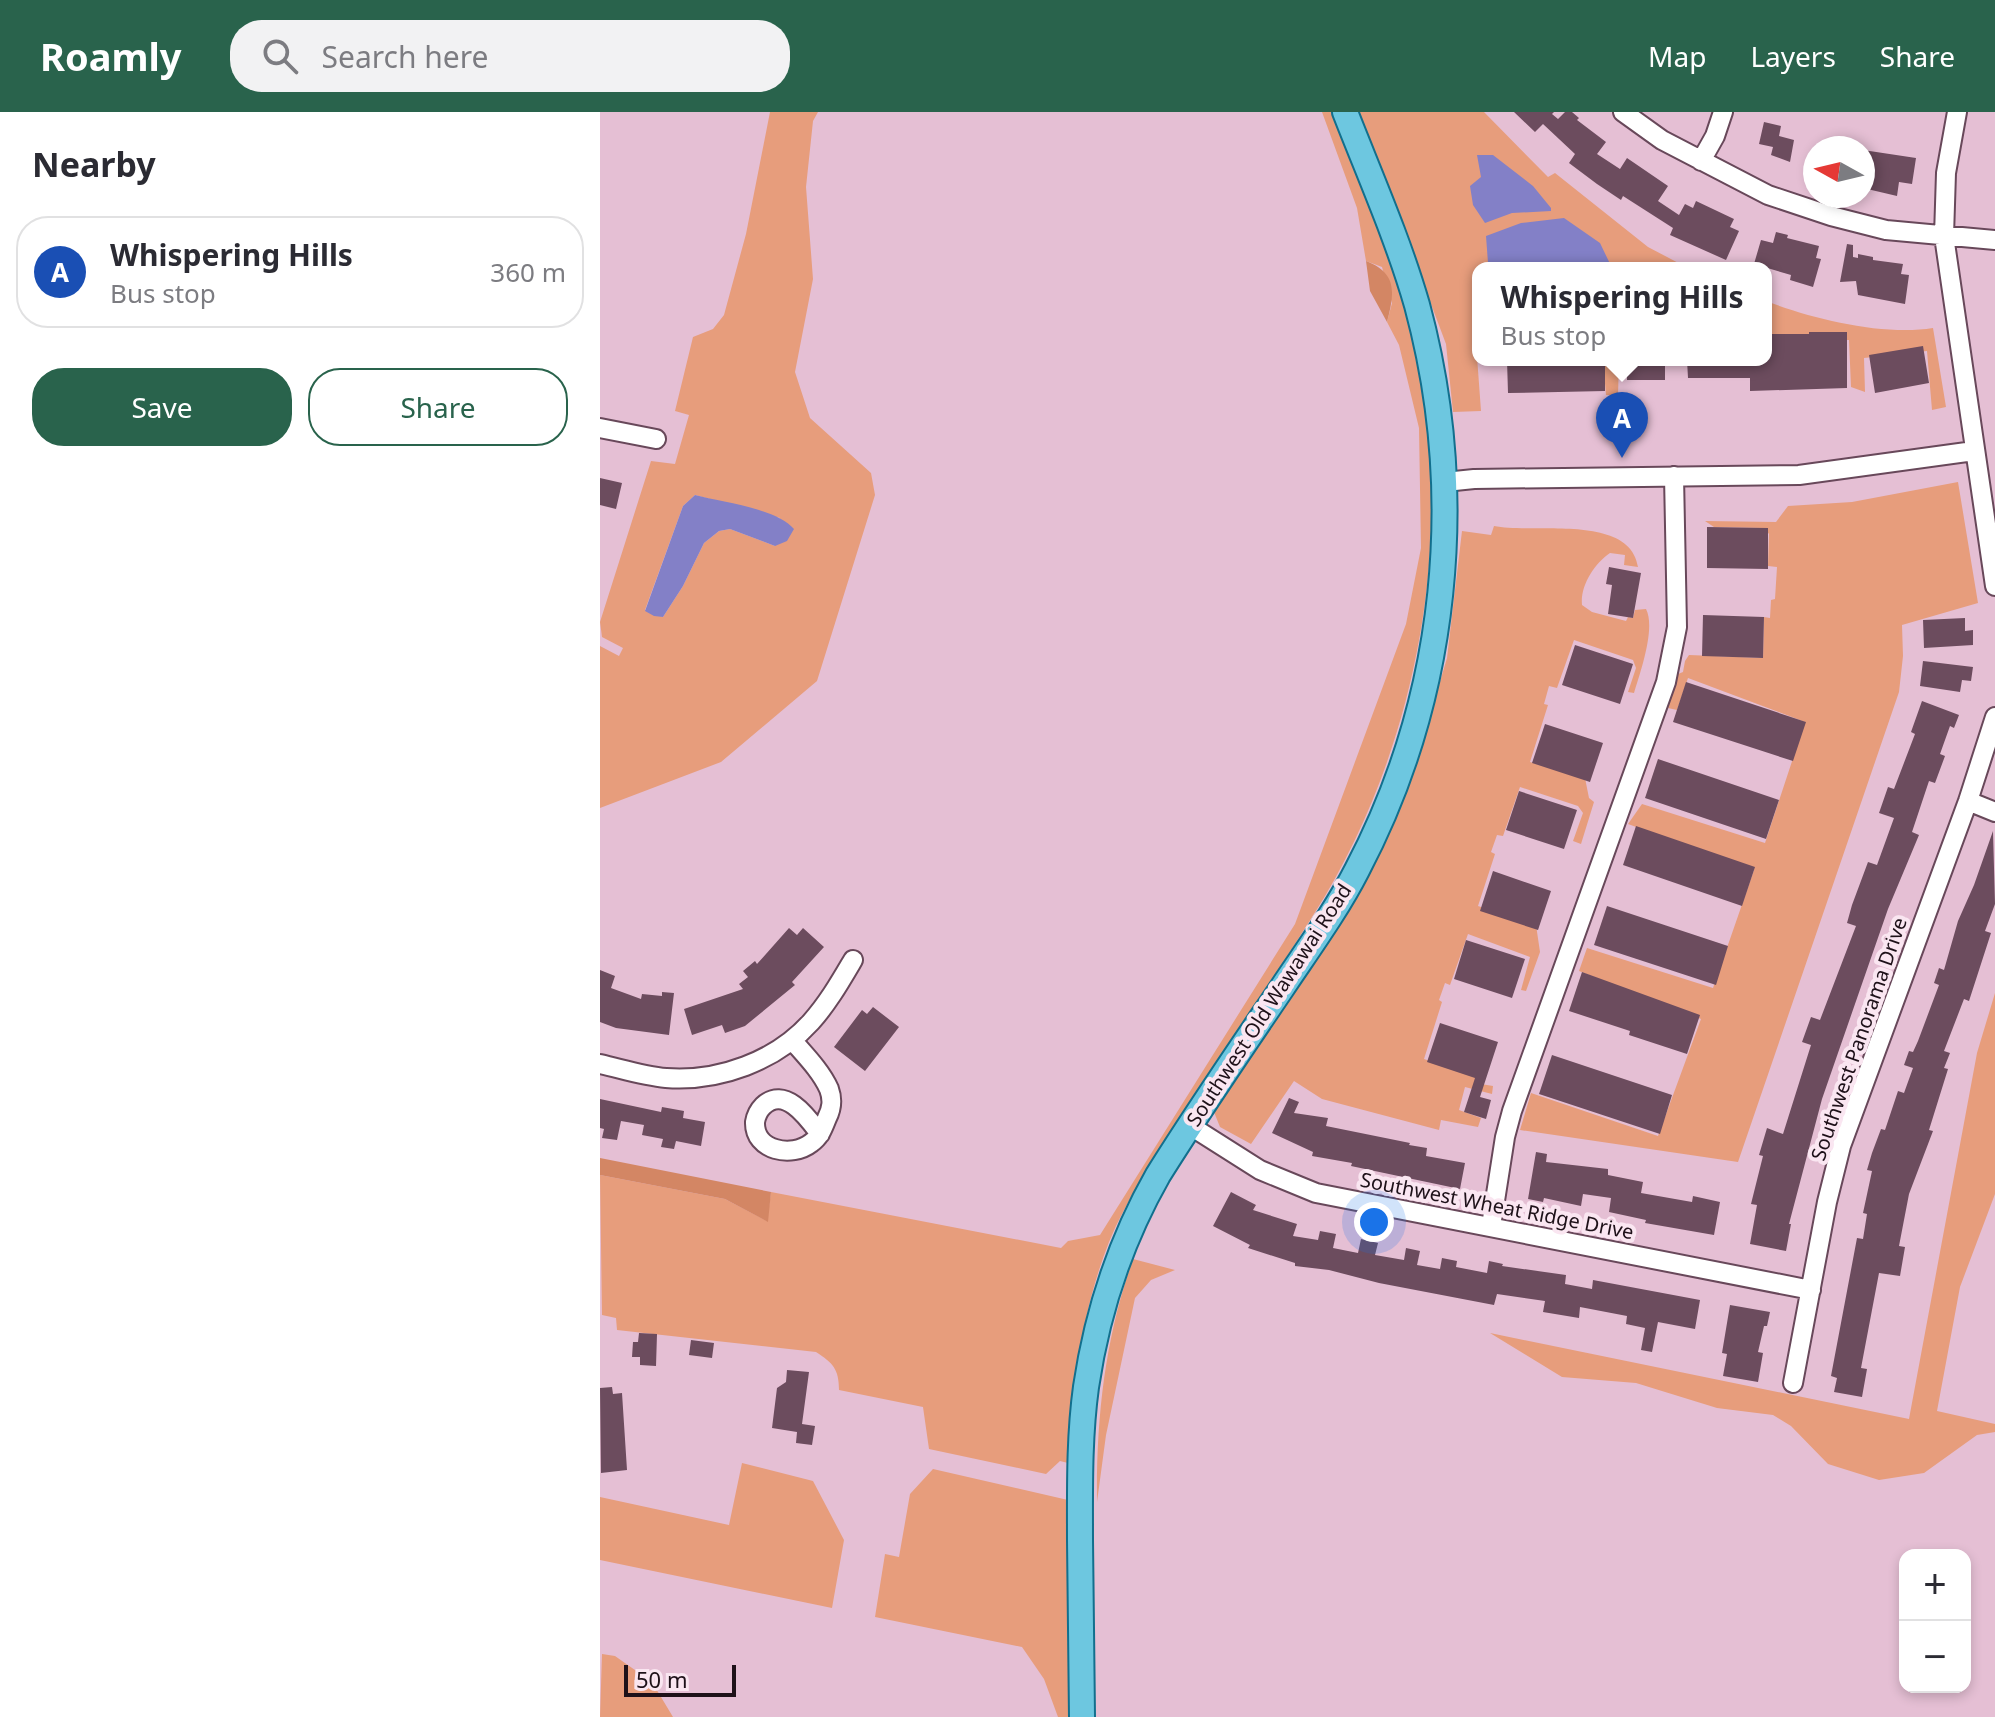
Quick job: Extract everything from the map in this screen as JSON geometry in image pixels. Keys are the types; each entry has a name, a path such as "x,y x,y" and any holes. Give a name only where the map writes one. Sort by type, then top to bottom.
{"main road":[{"name":"Southwest Old Wawawai Road","path":"1082,1717 1080,1489 1086,1389 1104,1304 1142,1204 1189,1125 1325,925 1356,872 1383,817 1421,706 1434,646 1446,532 1439,407 1416,304 1398,248 1345,112"}],"street":[{"path":"1623,112 1662,140 1768,195 1886,230 1995,240"},
{"path":"1701,161 1715,136 1723,112"},
{"path":"1957,112 1946,173 1944,236 1995,586"},
{"path":"600,428 656,439"},
{"path":"1445,482 1474,479 1799,475 1974,451"},
{"path":"1491,1226 1512,1111 1666,682 1677,627 1674,476"},
{"name":"Southwest Panorama Drive","path":"1793,1383 1841,1146 1968,801 1995,717"},
{"path":"1968,801 1995,812"},
{"path":"600,1064 669,1078 713,1076 752,1064 792,1040 827,1003 853,960"},
{"path":"792,1040 819,1072 829,1091 832,1107 820,1134"},
{"name":"Southwest Wheat Ridge Drive","path":"1189,1125 1260,1170 1316,1193 1811,1290"}],"shaded area":[{"path":"770,112 818,112 813,121 806,187 813,279 795,372 810,418 871,473 875,495 817,681 721,762 600,808 600,646 619,656 623,648 602,637 600,622 651,461 675,464 689,415 675,411 693,337 713,329 724,315 746,234","holes":["695,495 780,518 775,546 730,529 719,531 704,543 683,586 663,617 645,610 683,506"]},
{"path":"1322,112 1334,112 1389,252 1414,339 1427,412 1432,486 1429,561 1420,636 1403,709 1380,781 1350,849 1314,914 1141,1180 1109,1242 1085,1323 1068,1463 1060,1461 1046,1474 929,1449 923,1407 839,1390 834,1367 816,1352 617,1330 616,1318 602,1315 600,1175 725,1199 767,1221 771,1192 1061,1248 1068,1241 1100,1235 1295,924 1406,624 1421,548 1419,428 1399,345 1387,322 1392,303 1382,267 1366,261 1357,208"},
{"path":"1359,112 1484,112 1548,177 1555,173 1648,247 1677,262 1472,262 1472,366 1478,366 1481,411 1453,412 1446,344"},
{"path":"1477,155 1493,155 1533,186 1551,211 1512,213 1485,223 1473,205 1470,186 1481,177"},
{"path":"1564,218 1600,243 1609,262 1488,262 1486,236 1521,223"},
{"path":"1366,261 1383,271 1391,285 1387,322 1370,291"},
{"path":"1772,303 1805,314 1871,328 1933,328 1946,407 1932,410 1927,351 1864,358 1865,392 1851,387 1849,340 1772,340"},
{"path":"1604,366 1619,366 1618,395 1606,395"},
{"path":"1958,482 1978,603 1902,625 1899,692 1738,1162 1520,1130 1531,1093 1658,1136 1701,1019 1579,971 1587,948 1713,988 1754,870 1628,824 1642,804 1765,843 1805,722 1688,678 1677,710 1668,708 1678,674 1683,672 1689,655 1763,658 1764,617 1770,618 1771,600 1775,599 1777,567 1768,566 1769,534 1764,528 1714,527 1705,521 1776,522 1788,506 1852,502"},
{"path":"695,495 762,511 794,529 787,541 775,546 730,529 719,531 704,543 683,586 663,617 654,616 645,611 683,506"},
{"path":"1494,526 1577,529 1599,532 1617,539 1631,550 1638,567 1624,565 1625,555 1610,553 1589,576 1583,590 1582,605 1592,612 1626,621 1628,617 1633,618 1635,610 1646,609 1649,627 1634,693 1628,692 1636,668 1633,660 1574,640 1557,688 1549,686 1544,704 1548,705 1530,762 1585,778 1589,798 1594,802 1581,844 1573,841 1583,813 1578,806 1520,787 1503,836 1497,835 1491,852 1495,854 1478,906 1536,925 1540,952 1526,991 1521,990 1530,957 1468,934 1450,985 1445,983 1439,1000 1442,1002 1424,1059 1479,1077 1481,1084 1493,1086 1492,1094 1465,1087 1459,1110 1481,1118 1478,1127 1441,1120 1439,1130 1322,1099 1294,1081 1251,1144 1220,1127 1214,1112 1373,861 1419,753 1447,658 1462,531 1491,535"},
{"path":"1995,993 1995,1194 1960,1287 1937,1411 1995,1424 1995,1432 1977,1435 1924,1473 1879,1480 1828,1464 1791,1426 1773,1415 1717,1408 1636,1383 1562,1377 1490,1333 1909,1419 1977,1053"},
{"path":"600,1158 771,1192 768,1222 725,1199 600,1175"},
{"path":"1133,1259 1175,1270 1151,1280 1135,1298 1106,1435 1097,1502 1098,1440 1104,1379 1115,1318"},
{"path":"742,1463 813,1481 844,1540 832,1608 600,1560 600,1497 729,1525"},
{"path":"933,1469 1068,1500 1070,1717 1058,1717 1044,1679 1022,1647 875,1617 885,1554 899,1557 910,1494"},
{"path":"602,1654 615,1656 652,1682 673,1717 600,1717"}],"building":[{"path":"1514,112 1554,112 1552,114 1558,119 1565,112 1572,112 1579,118 1577,120 1606,142 1597,154 1620,169 1627,158 1668,186 1658,201 1679,215 1685,204 1693,208 1696,201 1734,219 1730,227 1739,231 1726,260 1670,235 1673,228 1623,196 1621,200 1569,163 1575,154 1543,124 1535,132"},
{"path":"1764,122 1781,126 1779,136 1794,140 1790,162 1771,155 1773,147 1759,144"},
{"path":"1875,152 1916,158 1912,184 1899,182 1897,196 1875,191"},
{"path":"1776,232 1819,246 1816,258 1821,259 1813,287 1790,280 1791,275 1772,269 1772,262 1755,262 1761,240 1773,243"},
{"path":"1847,244 1853,245 1853,257 1858,258 1858,254 1873,257 1873,260 1903,264 1901,274 1909,275 1905,304 1858,295 1856,281 1840,282"},
{"path":"1847,332 1847,388 1750,391 1750,378 1688,378 1687,366 1772,366 1772,334"},
{"path":"1923,346 1929,383 1875,393 1869,355"},
{"path":"1507,366 1605,366 1605,391 1508,393"},
{"path":"1627,366 1665,366 1665,380 1627,380"},
{"path":"600,478 622,483 616,509 600,505"},
{"path":"1707,527 1768,528 1768,569 1707,568"},
{"path":"1609,567 1641,573 1633,618 1608,614 1612,585 1606,584"},
{"path":"1703,615 1764,617 1763,658 1702,656"},
{"path":"1965,618 1965,631 1973,630 1973,645 1924,648 1923,620"},
{"path":"1575,645 1633,664 1620,704 1562,685"},
{"path":"1923,661 1973,667 1971,681 1962,680 1960,692 1920,686"},
{"path":"1686,682 1806,722 1793,761 1673,722"},
{"path":"1922,701 1959,715 1954,728 1950,726 1940,754 1945,756 1935,783 1929,781 1912,832 1919,835 1888,909 1822,1099 1789,1224 1786,1251 1750,1244 1757,1205 1751,1204 1767,1128 1783,1134 1811,1045 1802,1042 1811,1017 1820,1020 1856,926 1847,923 1852,905 1868,862 1877,865 1894,818 1879,813 1888,787 1894,789 1915,734 1911,732"},
{"path":"1545,724 1603,743 1590,782 1532,763"},
{"path":"1658,759 1779,800 1766,839 1645,798"},
{"path":"1519,791 1577,810 1564,849 1506,830"},
{"path":"1636,826 1755,867 1742,906 1623,865"},
{"path":"1993,831 1995,904 1985,931 1991,933 1969,1001 1964,999 1944,1051 1950,1053 1944,1068 1948,1069 1929,1130 1933,1131 1909,1194 1899,1246 1905,1247 1900,1276 1879,1273 1861,1368 1867,1369 1862,1397 1834,1392 1837,1378 1831,1376 1857,1238 1863,1239 1867,1214 1863,1213 1872,1171 1867,1170 1898,1091 1904,1093 1913,1068 1904,1065 1909,1051 1913,1052 1918,1041 1939,985 1934,983 1939,968 1944,970 1958,921"},
{"path":"1493,871 1551,891 1538,930 1480,911"},
{"path":"1607,906 1728,946 1716,985 1594,945"},
{"path":"789,928 797,935 803,928 824,947 792,982 795,985 745,1026 725,1033 722,1025 692,1035 684,1009 743,989 739,984 748,977 743,971 755,961 757,964"},
{"path":"1466,940 1525,959 1512,998 1454,979"},
{"path":"600,970 615,976 611,988 641,999 642,994 662,996 662,992 674,993 669,1035 616,1028 600,1022"},
{"path":"1582,972 1700,1015 1687,1054 1569,1011"},
{"path":"873,1007 899,1027 865,1071 834,1047 862,1010 867,1014"},
{"path":"1440,1023 1498,1042 1480,1097 1491,1100 1486,1119 1464,1112 1475,1078 1427,1062"},
{"path":"1552,1055 1672,1095 1660,1134 1539,1094"},
{"path":"1289,1098 1299,1102 1294,1113 1328,1118 1326,1126 1410,1143 1427,1148 1426,1156 1465,1163 1460,1189 1312,1156 1313,1152 1272,1133"},
{"path":"600,1099 661,1112 662,1107 684,1111 683,1118 705,1122 701,1146 676,1141 674,1149 661,1147 663,1139 642,1135 644,1125 621,1121 617,1140 602,1138 604,1129 600,1128"},
{"path":"1536,1152 1547,1154 1546,1162 1608,1169 1608,1175 1643,1182 1641,1193 1692,1202 1693,1196 1720,1202 1714,1235 1645,1223 1646,1220 1609,1212 1611,1198 1583,1194 1581,1206 1544,1198 1543,1202 1528,1199"},
{"path":"1231,1192 1256,1205 1253,1210 1297,1224 1293,1236 1318,1240 1320,1231 1336,1234 1333,1248 1358,1253 1361,1239 1378,1243 1375,1255 1404,1260 1406,1248 1420,1251 1417,1265 1440,1269 1442,1258 1457,1261 1456,1267 1487,1273 1489,1261 1502,1266 1566,1275 1565,1284 1592,1289 1593,1280 1700,1300 1695,1329 1658,1322 1652,1352 1641,1350 1645,1328 1626,1324 1627,1316 1580,1307 1579,1318 1543,1312 1545,1301 1497,1294 1494,1305 1329,1270 1295,1266 1295,1263 1248,1248 1250,1245 1213,1226"},
{"path":"1730,1305 1770,1312 1758,1352 1763,1353 1758,1382 1723,1376 1727,1354 1722,1353"},
{"path":"639,1333 657,1334 656,1366 640,1365 640,1357 632,1357 633,1342 638,1342"},
{"path":"691,1340 714,1343 712,1358 689,1355"},
{"path":"787,1370 809,1372 802,1424 815,1426 812,1445 796,1443 797,1432 772,1428 777,1388 786,1382"},
{"path":"612,1387 613,1394 622,1393 627,1470 601,1473 600,1388"}],"place":[{"name":"Whispering Hills","path":"1622,458"}]}
